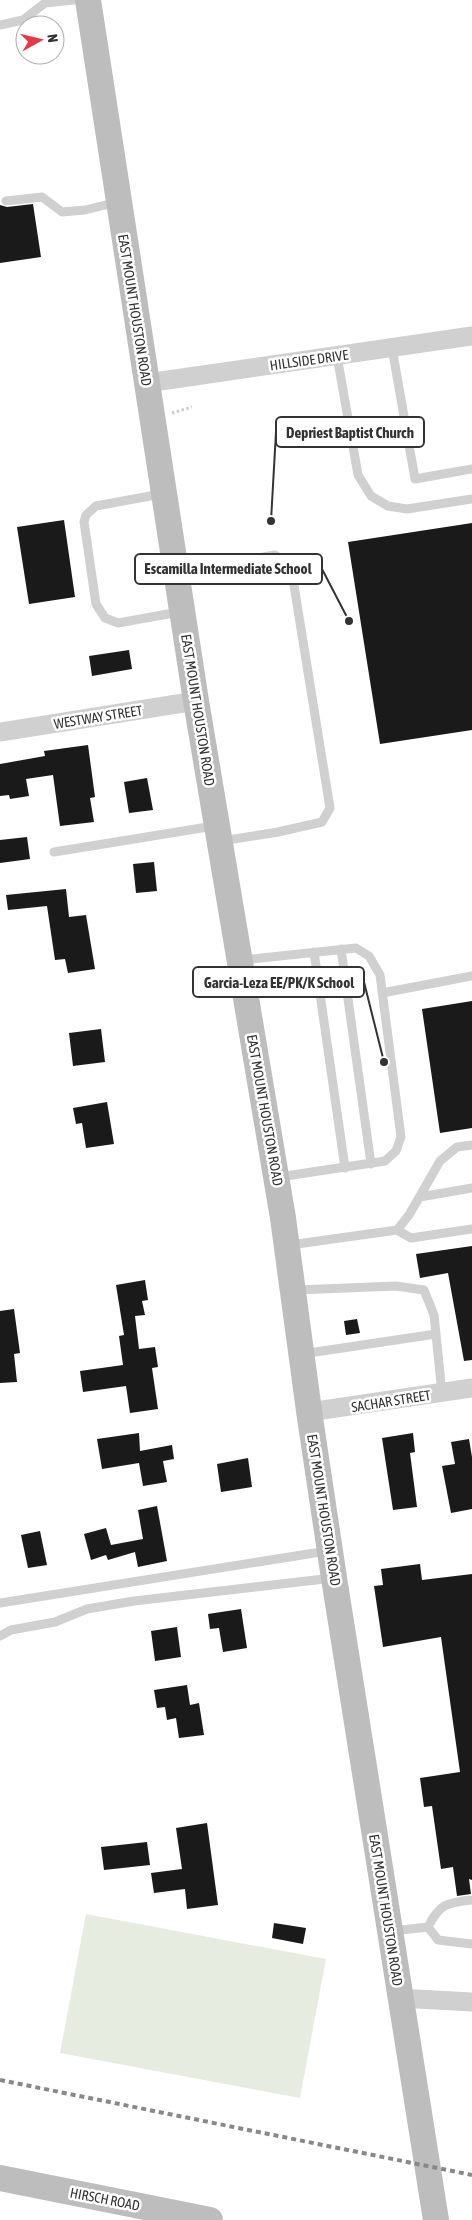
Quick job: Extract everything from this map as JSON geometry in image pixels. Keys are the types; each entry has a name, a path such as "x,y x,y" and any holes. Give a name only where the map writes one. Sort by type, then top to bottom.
{"main road":[{"name":"EAST MOUNT HOUSTON ROAD","path":"88,0 196,701 277,1178 334,1578 399,1998 436,2220"},
{"name":"HIRSCH ROAD","path":"0,2178 147,2214 210,2220"}],"street":[{"name":"HILLSIDE DRIVE","path":"146,383 472,336"},
{"name":"WESTWAY STREET","path":"0,732 196,701"},
{"name":"SACHAR STREET","path":"309,1412 472,1388"},
{"path":"399,1998 472,2002"}],"lane":[{"path":"0,25 23,20 45,2 74,0"},
{"path":"6,201 42,197 62,212 85,210 118,202"},
{"path":"392,348 415,479 472,469"},
{"path":"338,356 358,475 371,496 388,506 407,509 472,499"},
{"path":"164,493 96,506 86,515 84,522 96,604 106,618 118,623 140,621 182,612"},
{"path":"54,852 218,833 278,832 322,822 330,808 291,567 275,556 176,572"},
{"path":"240,960 356,948 369,956 380,975 401,1137 396,1151 385,1161 277,1178"},
{"path":"341,949 371,1164"},
{"path":"314,952 345,1168"},
{"path":"382,993 472,976"},
{"path":"397,1230 420,1197 440,1161 457,1147 472,1145"},
{"path":"420,1197 472,1188"},
{"path":"287,1246 397,1230 411,1238 472,1228"},
{"path":"293,1290 396,1286 424,1290 434,1314 442,1393"},
{"path":"301,1354 436,1334"},
{"path":"0,1603 330,1551"},
{"path":"0,1636 11,1630 55,1622 87,1609 134,1601 334,1578"},
{"path":"428,1926 436,1912 449,1903 472,1900"},
{"path":"389,1932 428,1926"},
{"path":"428,1926 438,1940 472,1944"}],"path":[{"path":"164,415 192,408"}],"shaded area":[{"path":"86,1914 326,1959 300,2098 60,2053"}],"building":[{"path":"33,204 41,257 0,263 0,205 7,207"},
{"path":"64,520 75,597 29,604 17,527"},
{"path":"472,523 472,730 380,744 348,542"},
{"path":"129,650 132,669 92,676 89,656"},
{"path":"88,745 95,797 90,798 94,822 60,826 53,775 26,779 29,796 10,799 9,795 0,796 0,764 45,756 44,751"},
{"path":"147,778 153,810 129,813 124,782"},
{"path":"27,837 30,859 0,863 0,840"},
{"path":"154,862 157,891 136,893 133,864"},
{"path":"66,889 69,917 86,915 95,969 68,973 65,959 55,960 47,906 8,910 6,895"},
{"path":"472,1001 472,1128 440,1133 422,1009"},
{"path":"101,1029 105,1062 73,1066 69,1033"},
{"path":"107,1102 114,1144 86,1148 82,1123 76,1124 73,1108"},
{"path":"472,1246 472,1360 464,1361 448,1273 420,1278 416,1254"},
{"path":"145,1280 148,1300 142,1301 145,1315 135,1316 139,1349 155,1347 158,1367 152,1368 158,1409 130,1413 126,1386 83,1392 80,1371 123,1365 119,1336 124,1335 116,1285"},
{"path":"14,1309 20,1353 14,1354 17,1382 0,1383 0,1311"},
{"path":"357,1319 360,1333 346,1335 344,1321"},
{"path":"139,1433 140,1451 172,1445 174,1459 163,1461 167,1482 143,1486 139,1463 102,1469 97,1439"},
{"path":"413,1433 415,1452 410,1453 417,1507 393,1510 382,1438"},
{"path":"469,1439 472,1457 472,1509 451,1513 442,1466 455,1464 451,1442"},
{"path":"248,1458 252,1487 221,1492 217,1464"},
{"path":"157,1506 167,1561 138,1567 135,1552 108,1560 106,1555 91,1560 84,1534 106,1528 111,1545 143,1539 138,1510"},
{"path":"40,1531 47,1565 28,1568 21,1535"},
{"path":"420,1564 422,1580 472,1574 472,1880 469,1879 471,1894 457,1896 453,1867 441,1869 432,1806 424,1807 420,1778 460,1772 441,1637 383,1647 374,1586 383,1585 381,1569"},
{"path":"241,1609 247,1648 223,1652 219,1628 210,1629 208,1614"},
{"path":"177,1627 181,1657 155,1661 151,1631"},
{"path":"187,1685 190,1705 199,1703 204,1735 179,1738 176,1718 167,1720 165,1707 157,1708 154,1690"},
{"path":"207,1823 218,1905 187,1909 185,1889 154,1893 151,1873 182,1869 176,1828"},
{"path":"147,1842 150,1865 104,1870 101,1847"},
{"path":"274,1923 306,1928 303,1944 272,1938"}],"railway":[{"path":"0,2080 472,2175"}],"place":[{"name":"Depriest Baptist Church","path":"271,521"},
{"name":"Escamilla Intermediate School","path":"349,621"},
{"name":"Garcia-Leza EE/PK/K School","path":"384,1062"}]}
